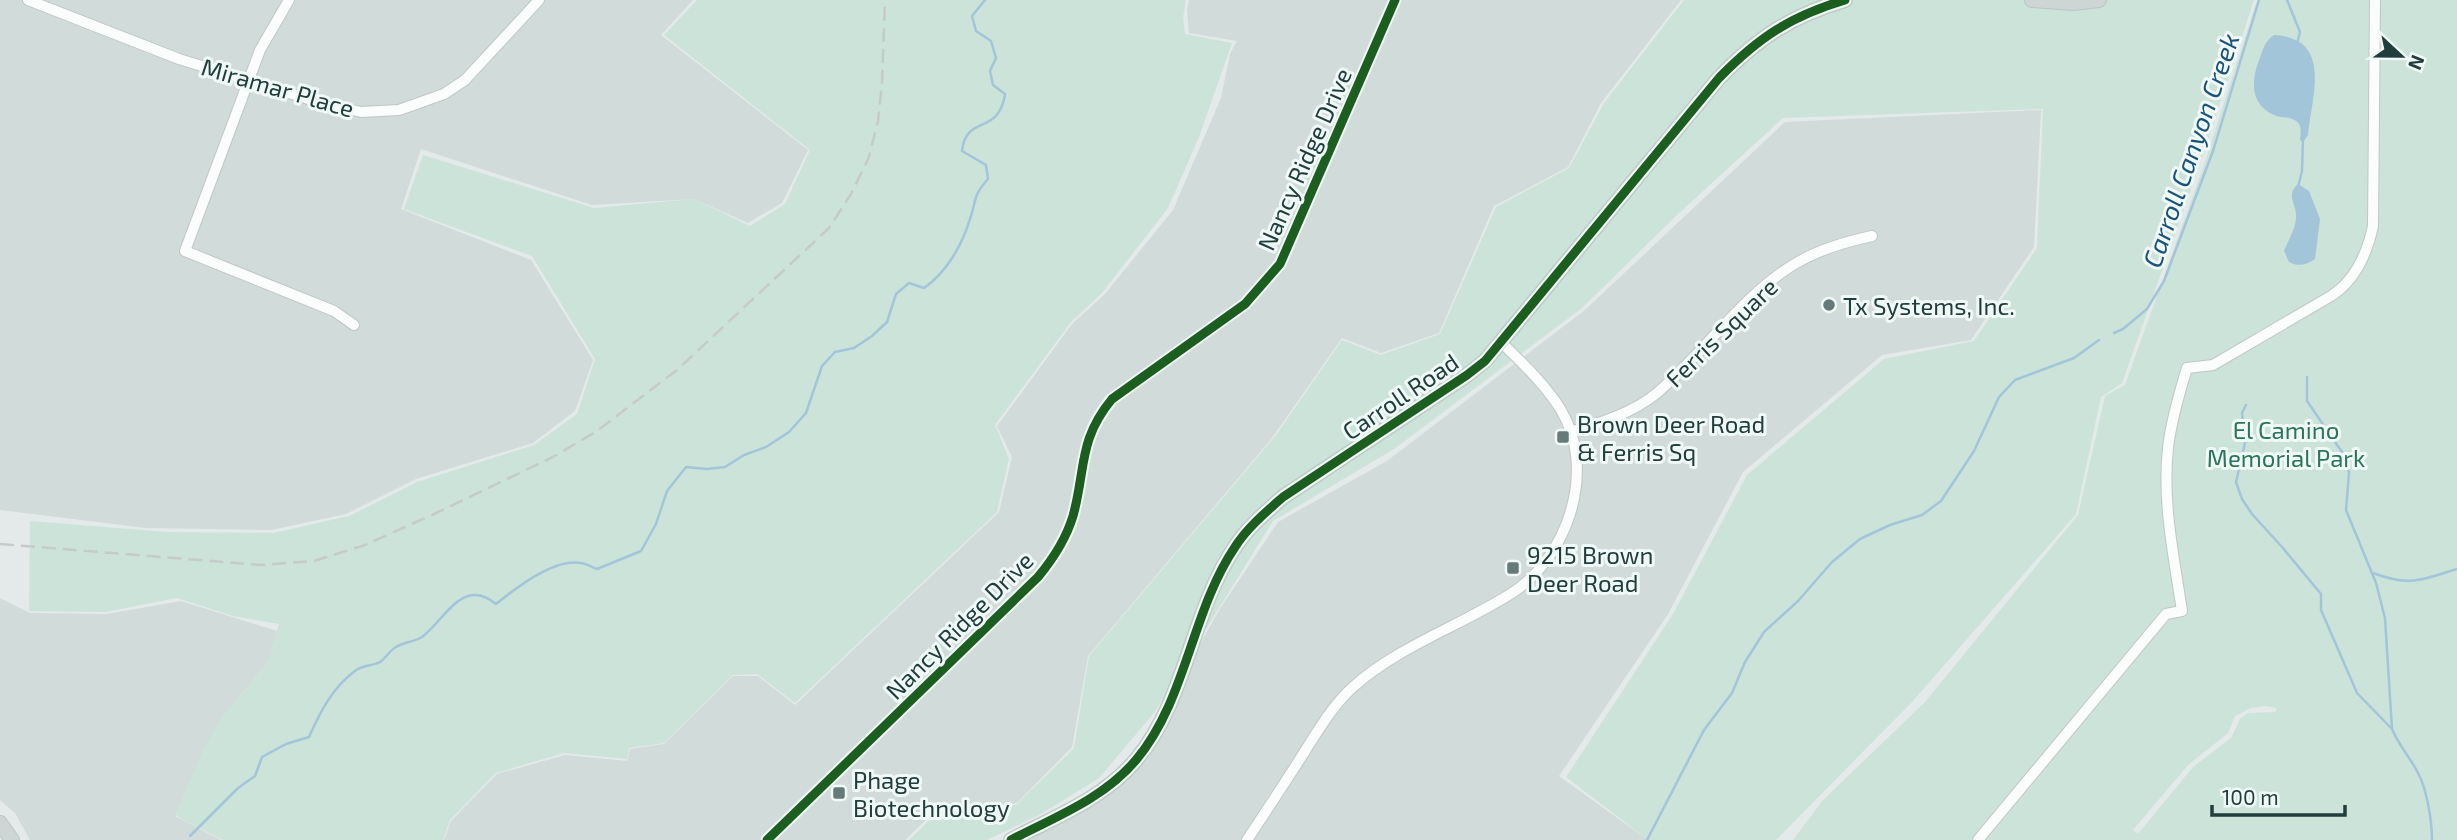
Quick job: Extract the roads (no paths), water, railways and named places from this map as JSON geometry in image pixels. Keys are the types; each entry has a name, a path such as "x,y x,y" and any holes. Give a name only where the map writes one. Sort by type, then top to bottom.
{"main road":[{"name":"Carroll Road","path":"1011,840 1092,799 1135,761 1154,736 1170,704 1219,576 1243,535 1283,497 1467,375 1502,343 1719,78 1744,52 1781,25 1819,8 1846,0"},
{"path":"2032,0 2099,0"},
{"path":"0,823 12,840"}],"street":[{"name":"Miramar Place","path":"28,0 175,58 361,112 406,108 444,94 465,80 539,0"},
{"path":"289,0 260,50 247,81 185,251 334,311 354,325"},
{"name":"Nancy Ridge Drive","path":"767,840 1038,577 1051,561 1073,516 1086,443 1100,414 1112,399 1245,304 1280,264 1395,0"},
{"path":"1978,840 2166,614 2182,611 2168,518 2166,464 2170,430 2187,368 2213,365 2331,296 2347,284 2359,267 2373,226 2375,0"},
{"name":"Ferris Square","path":"1570,432 1632,410 1657,394 1764,286 1792,265 1823,249 1872,236"},
{"path":"1247,840 1328,716 1351,689 1380,666 1513,592 1535,575 1550,557 1567,526 1575,495 1575,456 1570,432 1562,412 1542,383 1502,343"}],"water":[{"path":"2274,35 2301,43 2309,51 2313,61 2315,86 2308,135 2303,142 2300,140 2299,124 2293,119 2266,111 2255,93 2254,78 2258,63 2266,44"},
{"path":"2298,184 2309,191 2320,219 2315,259 2299,265 2289,262 2284,251 2296,221 2292,192"}],"waterway":[{"path":"190,836 238,788 255,776 262,757 286,744 309,737 328,701 347,677 358,669 380,662 396,647 422,637 464,598 473,595 484,597 496,604 536,576 559,565 581,563 597,569 641,551 656,524 667,491 686,467 725,467 744,455 766,447 789,432 806,413 822,366 835,352 854,348 872,336 887,322 896,294 909,283 924,288 940,274 958,248 967,229 977,194 988,179 986,165 962,151 965,140 970,132 996,115 1002,107 1005,94 993,85 990,71 996,58 991,41 976,31 972,16 985,0"},
{"name":"Carroll Canyon Creek","path":"2114,333 2147,309 2164,281 2213,151 2259,0"},
{"path":"2287,0 2300,32 2297,44"},
{"path":"2298,187 2302,171 2303,139"},
{"name":"Carroll Canyon Creek","path":"1647,840 1704,730 1732,693 1745,662 1764,632 1798,601 1832,562 1860,539 1890,525 1922,515 1941,501 1974,451 1999,397 2015,380 2074,358 2099,340"},
{"path":"2307,377 2307,401 2346,458 2349,473 2346,510 2376,583 2385,618 2392,729 2415,767 2424,788 2432,840"},
{"path":"2246,405 2242,413 2245,443 2236,482 2242,499 2321,594 2321,610 2357,693 2392,729"},
{"path":"2373,573 2406,581 2457,569"}],"railway":[{"path":"0,544 261,565 314,561 365,545 434,514 553,457 597,431 677,370 829,228 851,194 869,157 878,121 885,0"}],"place":[{"name":"Tx Systems, Inc.","path":"1829,305"},
{"name":"Brown Deer Road & Ferris Sq","path":"1563,437"},
{"name":"9215 Brown Deer Road","path":"1513,568"},
{"name":"Phage Biotechnology","path":"839,793"}],"park label":[{"name":"El Camino Memorial Park","path":"2286,443"}]}
